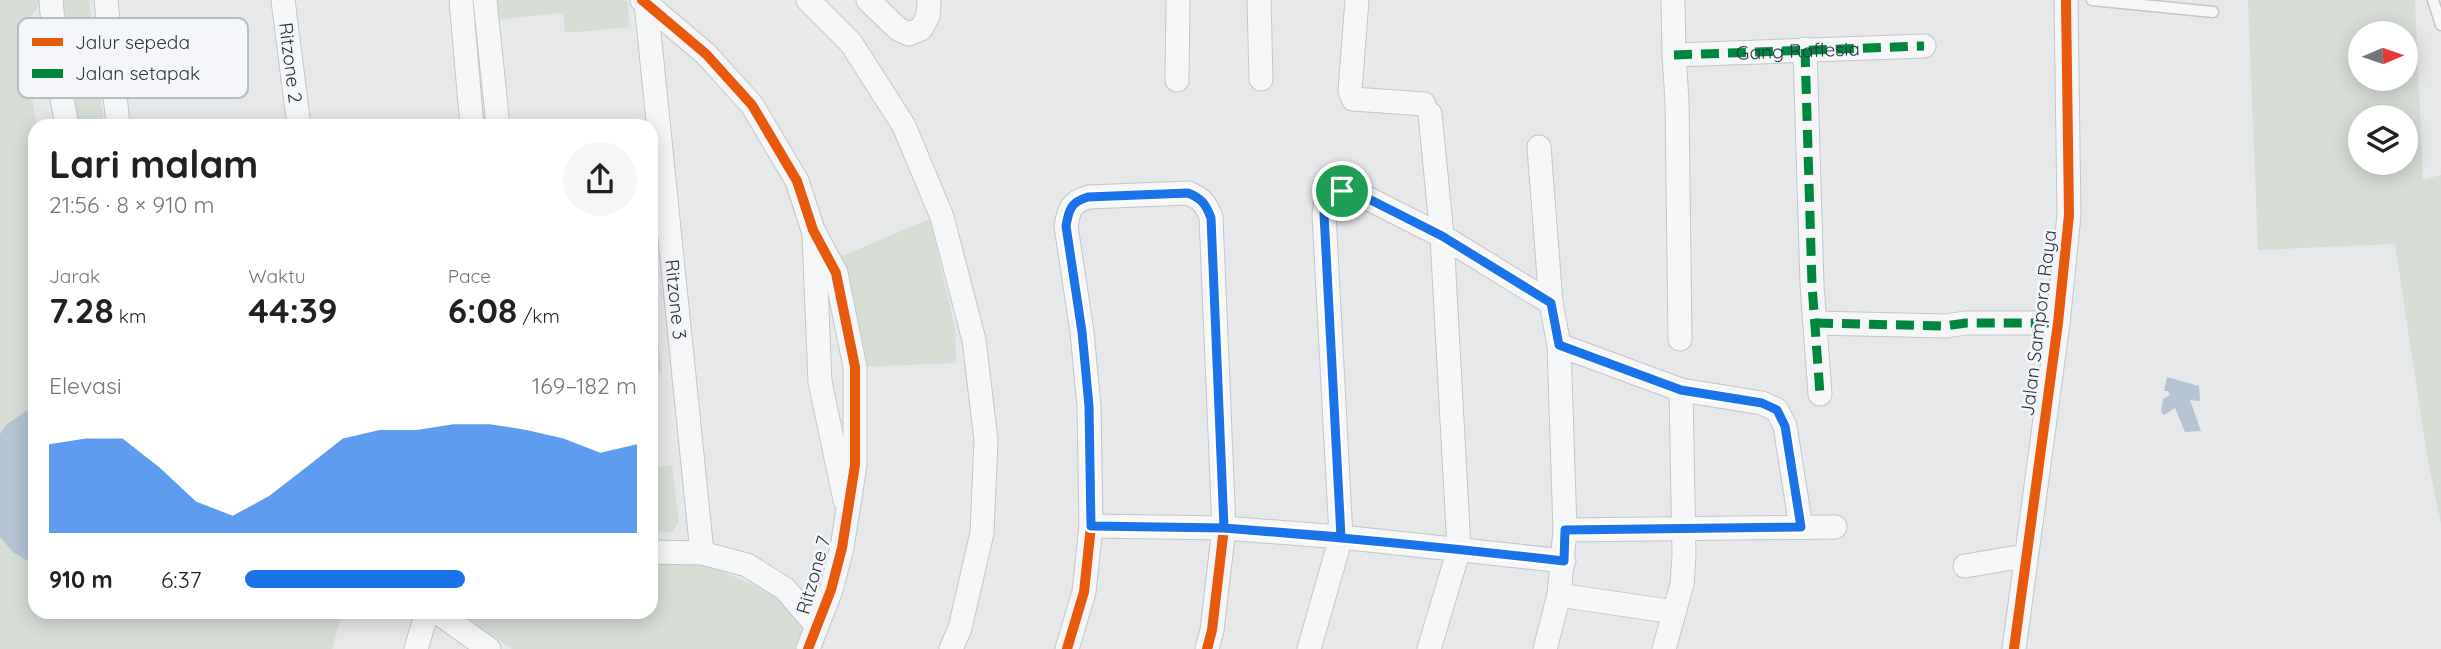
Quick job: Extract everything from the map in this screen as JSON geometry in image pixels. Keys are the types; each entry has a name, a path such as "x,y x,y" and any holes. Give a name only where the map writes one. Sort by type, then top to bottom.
{"street":[{"path":"51,0 53,18"},
{"path":"106,0 108,18"},
{"name":"Ritzone 2","path":"283,0 298,119"},
{"path":"461,0 471,119"},
{"path":"485,0 497,119"},
{"path":"808,0 851,43 904,126 942,217 974,340 985,440 982,533 960,628 951,649"},
{"path":"867,0 884,9 898,29 909,34 921,29 928,16 929,0"},
{"path":"1177,80 1178,0"},
{"path":"1259,0 1261,79"},
{"path":"1357,0 1350,91 1353,99 1427,109 1442,236 1459,549 1429,649"},
{"path":"1674,0 1680,339"},
{"name":"Jalan Sampora Raya","path":"2014,649 2059,323 2069,215 2066,0"},
{"path":"644,2 706,54 752,105 797,181 813,230 836,273 855,367 855,465 846,509"},
{"name":"Ritzone 3","path":"644,2 656,119"},
{"name":"Gang Raflesia","path":"1674,55 1924,46"},
{"path":"1805,49 1820,394"},
{"path":"62,98 66,119"},
{"path":"115,98 117,119"},
{"name":"Ritzone 3","path":"658,135 702,553"},
{"path":"1539,147 1551,303 1559,345 1565,530 1559,596 1545,649"},
{"path":"1309,649 1341,537 1325,201 1331,194 1355,192 1442,236 1551,303"},
{"path":"1067,649 1084,592 1091,526 1089,406 1082,332 1066,226 1068,212 1077,200 1088,197 1188,193 1199,197 1208,208 1211,218 1224,528 1212,630 1206,649"},
{"path":"813,230 820,382 846,509"},
{"path":"1815,323 1945,326 2059,323"},
{"path":"1559,345 1681,390 1762,403 1777,410 1785,426 1801,527"},
{"path":"1664,649 1682,584 1684,529 1681,390"},
{"name":"Ritzone 7","path":"808,649 831,590 842,548 846,509"},
{"path":"1091,526 1224,528 1341,537 1564,561"},
{"path":"1565,530 1835,527"},
{"path":"658,552 702,553 747,565 785,589 817,626"},
{"path":"1965,566 2025,558"},
{"path":"1559,596 1674,612"},
{"path":"416,649 425,619"},
{"path":"447,619 489,649"}],"lane":[{"path":"2092,0 2213,12"},
{"path":"2433,0 2441,25"}],"shaded area":[{"path":"0,0 39,0 41,2 30,18 18,18 18,98 32,98 36,119 28,119 28,619 340,619 332,649 0,649"},
{"path":"57,0 89,0 91,18 60,18"},
{"path":"484,0 625,0 628,3 629,27 565,33 563,13 487,21"},
{"path":"2248,0 2415,0 2416,21 2348,21 2348,91 2418,91 2418,68 2423,180 2441,175 2441,524 2427,455 2395,244 2258,250"},
{"path":"71,98 101,98 103,119 74,119"},
{"path":"930,219 955,328 956,363 862,367 837,258"},
{"path":"658,341 662,372 658,373"},
{"path":"672,465 679,522 672,532 658,533 658,466"},
{"path":"658,563 705,564 775,594 805,625 796,649 512,649 469,619 658,619"}],"water":[{"path":"2167,377 2199,386 2200,401 2190,400 2201,431 2185,432 2175,408 2164,415 2161,412 2163,399 2170,395 2168,391 2164,391"},
{"path":"28,410 28,561 14,553 0,537 0,434 7,424"}],"marked path":[{"path":"1674,55 1924,46"},
{"path":"1805,49 1812,285 1820,394"},
{"path":"1815,323 1945,326 1966,323 2058,323"}],"cycle path":[{"path":"642,0 706,54 752,105 797,181 813,230 836,273 855,367 855,465 842,548 831,590 808,649"},
{"path":"2014,649 2058,323 2069,215 2066,0"},
{"path":"1067,649 1084,592 1091,526 1089,406 1082,332 1066,226 1068,215 1075,204 1089,197 1188,193 1203,202 1211,217 1224,528 1212,630 1207,649"}],"route":[{"path":"1342,191 1331,194 1325,201 1324,214 1341,537 1224,528 1091,526 1089,406 1082,332 1066,226 1068,212 1077,200 1088,197 1188,193 1199,197 1208,208 1211,218 1224,528 1283,532 1341,537 1564,561 1565,530 1801,527 1785,426 1777,410 1762,403 1681,390 1559,345 1551,303 1442,236 1355,192 1342,191"}]}
